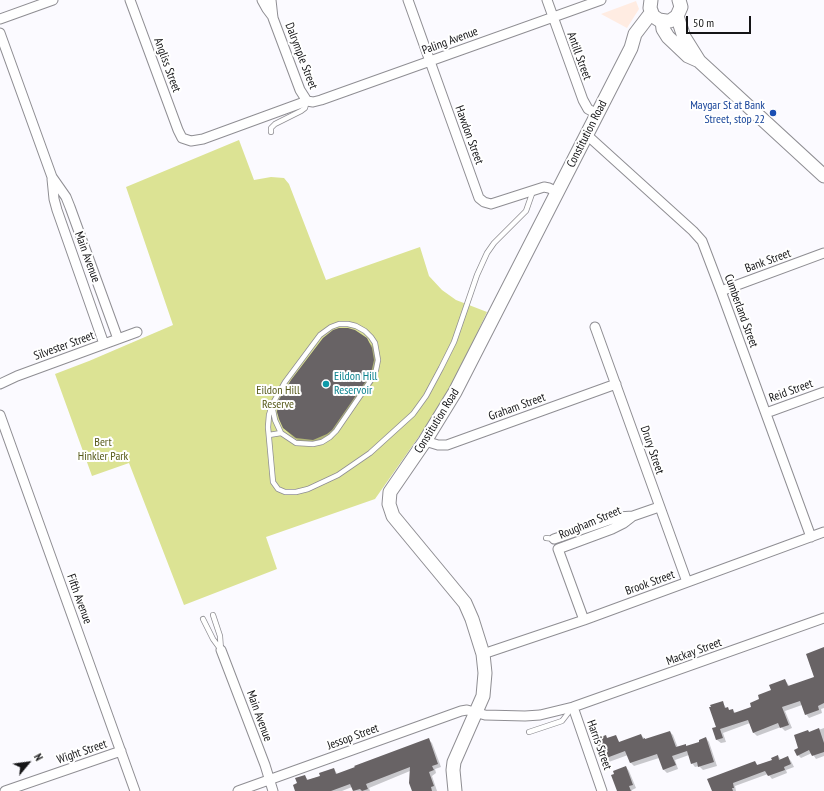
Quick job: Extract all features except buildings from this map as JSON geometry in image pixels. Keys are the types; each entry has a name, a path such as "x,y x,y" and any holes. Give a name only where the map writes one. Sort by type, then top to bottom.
{"street":[{"path":"0,19 53,0"},
{"name":"Angliss Street","path":"130,0 182,138"},
{"name":"Dalrymple Street","path":"262,0 273,18 300,90 307,101"},
{"name":"Dalrymple Street","path":"271,0 273,18"},
{"name":"Hawdon Street","path":"408,0 479,198 487,204 494,204 545,187 558,192"},
{"name":"Antill Street","path":"546,0 583,100 588,108 597,114"},
{"name":"Paling Avenue","path":"182,138 188,141 196,140 307,101 314,102 321,100 602,0"},
{"path":"656,14 670,21 677,16 682,1"},
{"path":"656,14 663,30 672,41 688,56 699,61"},
{"name":"Constitution Road","path":"455,791 453,770 454,762 480,704 484,690 485,673 483,654 472,619 465,603 397,522 389,504 390,492 425,441 455,392 631,48 645,33 656,14"},
{"path":"677,16 684,37 699,61 824,176"},
{"name":"Main Avenue","path":"0,33 52,177 54,199 57,210 104,344"},
{"name":"Cumberland Street","path":"587,135 698,236 705,248 811,537"},
{"name":"Main Avenue","path":"52,177 66,197 118,339"},
{"name":"Bank Street","path":"721,291 824,253"},
{"name":"Drury Street","path":"595,327 687,582"},
{"name":"Silvester Street","path":"1,380 137,332"},
{"name":"Graham Street","path":"425,441 438,445 447,445 616,384"},
{"name":"Reid Street","path":"766,413 824,392"},
{"name":"Fifth Avenue","path":"0,415 135,791"},
{"name":"Rougham Street","path":"584,620 553,544 618,517 633,516 659,507"},
{"name":"Brook Street","path":"483,654 584,620 824,532"},
{"name":"Mackay Street","path":"476,713 488,715 525,716 540,715 573,707 824,618"},
{"name":"Main Avenue","path":"221,650 273,791"},
{"name":"Harris Street","path":"573,707 602,791"},
{"name":"Jessop Street","path":"238,791 461,711 468,710 476,713"},
{"name":"Wight Street","path":"5,791 121,751"}],"lane":[{"path":"271,132 271,127 275,124 302,112 307,101"},
{"path":"272,405 275,420 281,432 296,443 313,444 322,442 336,431 371,380 376,370 378,360 377,351 371,336 356,326 348,324 332,327 320,335 285,382 272,405 269,416 269,435 273,482 278,489 290,493 308,489 338,475 370,454 413,414 426,396 454,342 477,275 487,253 494,243 526,211 533,190"},
{"path":"269,435 281,432"},
{"name":"Main Avenue","path":"213,615 220,636 221,650"},
{"name":"Main Avenue","path":"203,619 213,639 221,650"},
{"name":"Mackay Street","path":"530,732 562,721 567,717 573,707"}],"shaded area":[{"path":"636,1 639,9 627,28 601,14"}],"green space":[{"name":"Eildon Hill Reserve","path":"239,140 254,180 271,177 284,178 289,184 326,280 420,247 429,276 442,290 456,300 487,312 448,395 375,499 266,537 277,569 184,605 129,463 92,476 55,374 173,325 126,187"}],"place":[{"name":"Maygar St at Bank Street, stop 22","path":"773,113"},
{"name":"Eildon Hill Reservoir","path":"326,384"}],"park label":[{"name":"Bert Hinkler Park","path":"103,450"}]}
